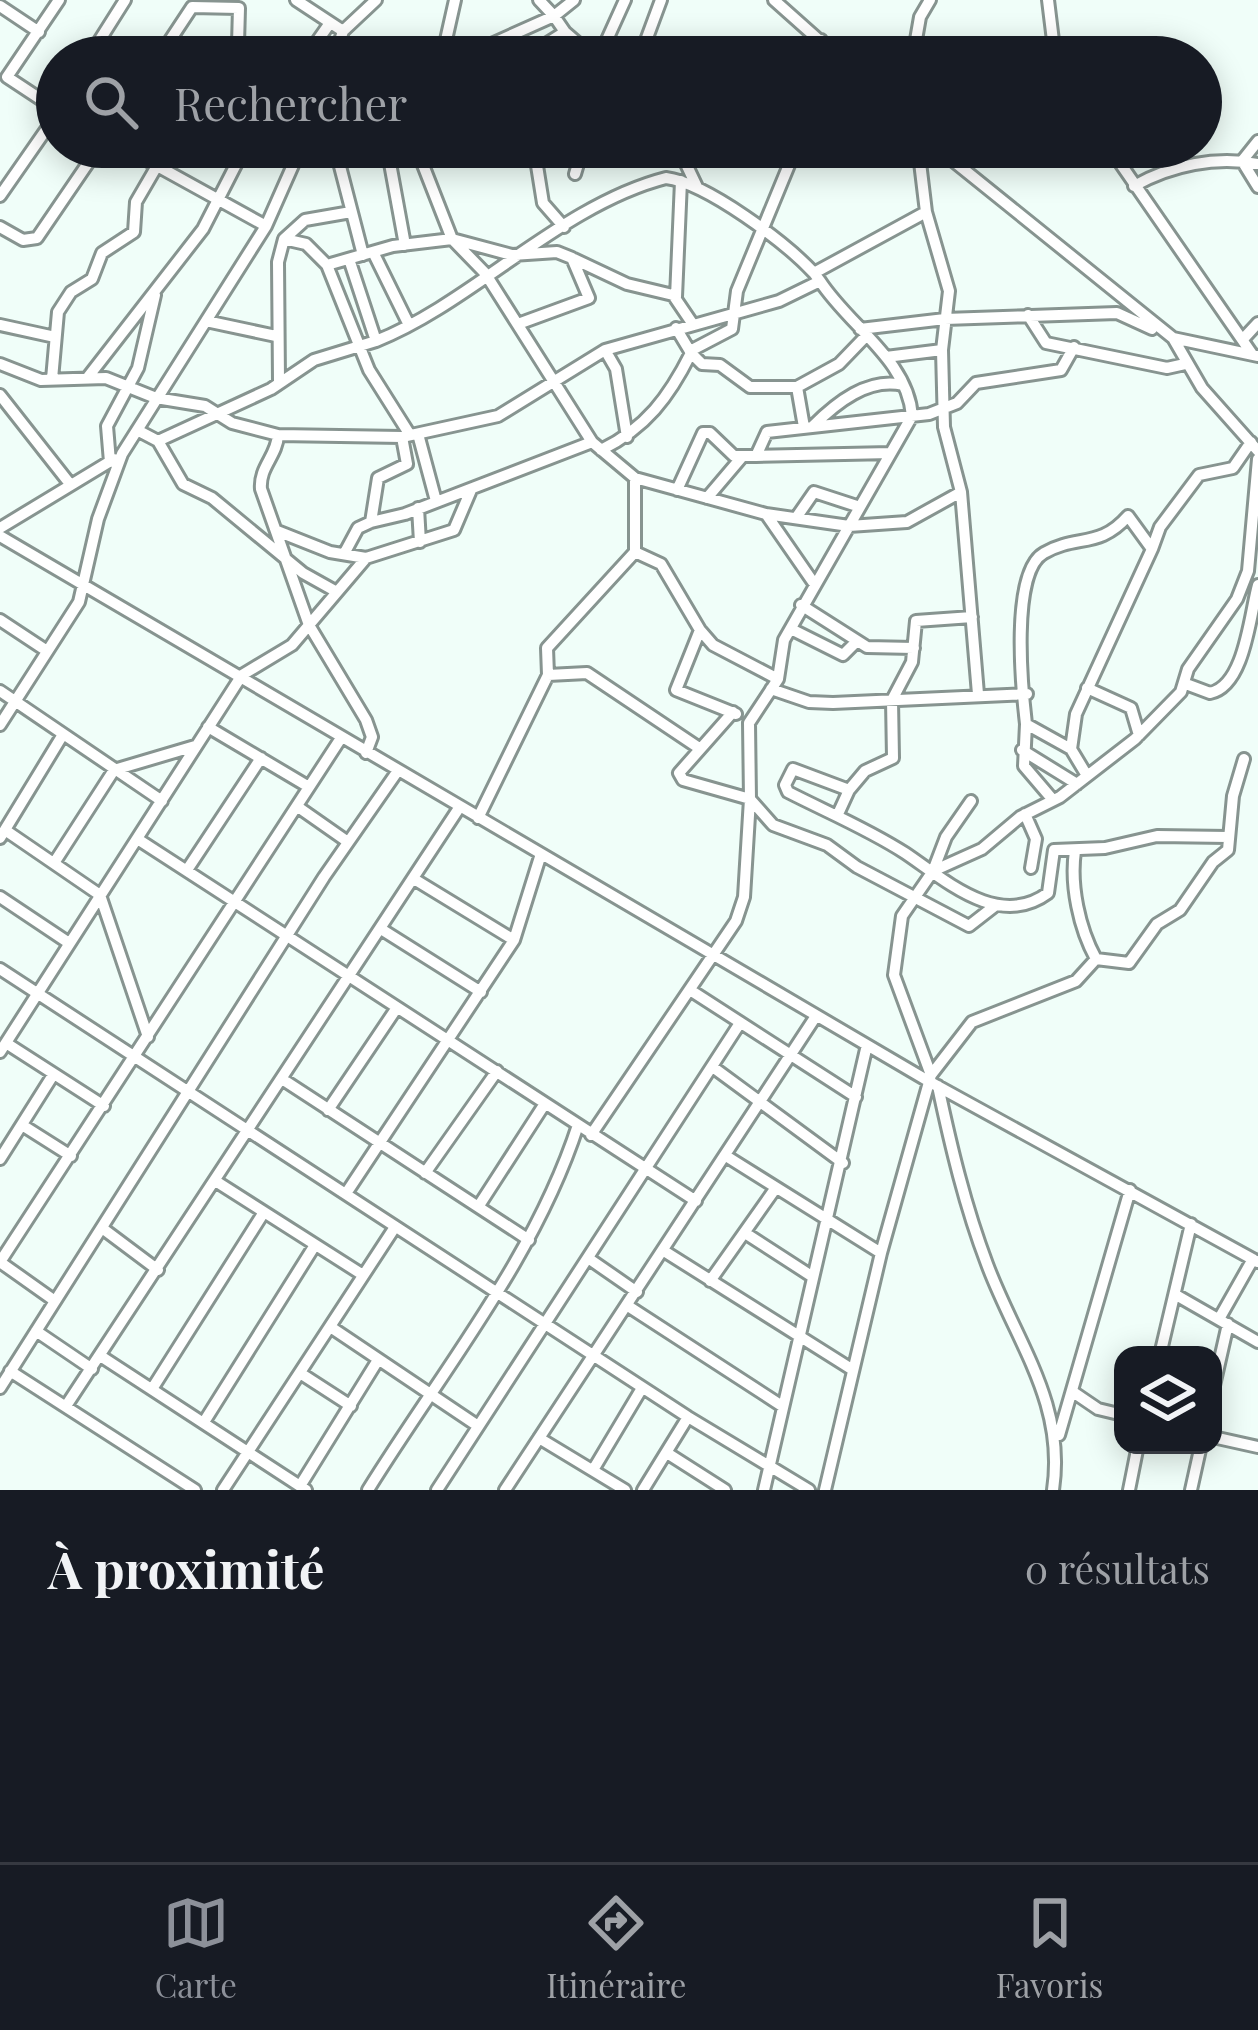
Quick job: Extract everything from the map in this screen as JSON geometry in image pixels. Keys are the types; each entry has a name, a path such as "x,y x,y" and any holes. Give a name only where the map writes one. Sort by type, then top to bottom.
{"street":[{"path":"36,36 59,0"},
{"path":"102,36 125,0"},
{"path":"296,0 343,31"},
{"path":"342,36 376,0"},
{"path":"447,36 454,0"},
{"path":"539,0 570,36"},
{"path":"518,36 574,0"},
{"path":"607,36 625,0"},
{"path":"651,36 661,0"},
{"path":"774,0 816,36"},
{"path":"917,36 930,0"},
{"path":"1048,0 1052,36"},
{"path":"170,36 187,4 225,4 239,8 238,36"},
{"path":"0,7 39,32"},
{"path":"321,36 330,23"},
{"path":"558,36 565,32"},
{"path":"36,36 4,82 36,100"},
{"path":"1242,161 1258,141"},
{"path":"0,196 36,143"},
{"path":"1242,161 1258,187"},
{"path":"1222,163 1258,164"},
{"path":"0,227 23,240 37,238 85,168"},
{"path":"52,379 58,311 71,292 92,279 101,253 134,232 136,202 154,168 266,226"},
{"path":"88,377 220,203 236,168"},
{"path":"0,725 68,626 122,454 266,226 292,168"},
{"path":"339,168 368,254 410,325"},
{"path":"391,168 406,245"},
{"path":"424,168 452,238 485,273 553,385 597,446 635,478 766,514 849,526 908,522 961,492"},
{"path":"537,168 543,203 564,227"},
{"path":"575,174 577,168"},
{"path":"690,168 698,188"},
{"path":"344,554 358,529 371,522 627,437 670,397 690,352 730,332 730,315 791,168"},
{"path":"921,168 926,212 949,291 942,350 945,410 961,492 978,694"},
{"path":"969,168 1171,336 1185,364 1256,451 1254,578 1242,654 1225,686 1210,693 1186,684"},
{"path":"1122,168 1211,301 1255,355"},
{"path":"1134,186 1162,170 1180,168"},
{"path":"158,441 218,414 314,360 359,349 410,325 512,255 654,181 681,181 698,188 789,246 886,357 903,385 912,416 813,582 791,629 774,684 749,723 743,906 591,1135"},
{"path":"681,181 676,298 692,323"},
{"path":"279,381 278,262 284,239 304,220 351,212"},
{"path":"0,364 29,377 88,377 156,398 194,403 278,435 410,435 498,416 553,385 567,369 605,350 730,315 817,277 926,212"},
{"path":"327,265 452,238 512,255 557,252 627,284 676,298"},
{"path":"284,239 306,244 327,265 359,349 410,435 436,501"},
{"path":"247,257 278,262"},
{"path":"518,324 589,298 572,258"},
{"path":"349,259 376,341"},
{"path":"110,462 107,426 138,368 158,286"},
{"path":"676,328 702,364 720,365 745,386 796,388 839,364 863,332 945,319 1124,313 1171,336 1255,355"},
{"path":"1028,315 1046,344 1167,368 1185,364"},
{"path":"206,321 276,336"},
{"path":"1244,338 1258,323"},
{"path":"0,325 55,337"},
{"path":"756,456 765,434 945,410 976,382 1061,370 1074,347"},
{"path":"605,350 618,375 627,437"},
{"path":"886,357 942,350"},
{"path":"808,427 863,388 881,382 903,385"},
{"path":"796,388 808,427"},
{"path":"0,395 70,484"},
{"path":"137,430 158,441 178,480 212,498 315,582 338,592"},
{"path":"677,490 703,433 740,458 891,453"},
{"path":"278,435 276,453 260,480 309,625 366,720 371,737 366,753"},
{"path":"371,522 378,478 407,464 410,435"},
{"path":"1081,779 1071,749 1076,714 1160,526 1199,475 1233,468 1256,451"},
{"path":"122,454 0,532 83,587 242,675 540,857 1256,1261 1223,1322 1219,1346"},
{"path":"707,498 740,458"},
{"path":"478,818 548,675 548,648 635,552 635,478"},
{"path":"277,531 366,558 454,530 471,490"},
{"path":"796,518 814,492 860,507"},
{"path":"418,508 420,542"},
{"path":"766,514 813,582"},
{"path":"1053,800 1033,781 1022,750 1027,694 1019,656 1031,565 1046,552 1101,540 1128,516 1152,549"},
{"path":"635,552 662,564 713,645 809,702 1027,694"},
{"path":"104,1106 3,1048 242,675 292,645 366,558"},
{"path":"932,872 982,849 1138,735 1186,684 1188,669 1254,578"},
{"path":"801,605 867,647 914,648"},
{"path":"838,814 865,771 893,758 892,700 914,648 916,621 972,617"},
{"path":"0,620 47,651"},
{"path":"791,629 843,655 857,641"},
{"path":"700,630 676,690 749,723"},
{"path":"548,675 587,673 699,748"},
{"path":"1087,688 1131,708 1138,735"},
{"path":"0,691 162,801"},
{"path":"733,712 679,777 749,799 773,826 826,845 857,868 917,895 969,926 995,904 1042,898 1048,893 1053,851 1141,838 1228,837"},
{"path":"1026,724 1071,749"},
{"path":"208,727 309,787"},
{"path":"62,736 2,834 100,895 148,1037"},
{"path":"55,1301 0,1262 341,737"},
{"path":"54,863 114,770 196,746"},
{"path":"1022,750 1081,779"},
{"path":"187,870 261,758"},
{"path":"1096,959 1114,963 1137,959 1147,937 1180,910 1213,862 1228,850 1244,759"},
{"path":"849,790 793,769 784,785 788,792 838,814 995,904"},
{"path":"0,1388 288,934 397,772"},
{"path":"970,801 902,916 894,975 933,1081 971,1222 1042,1384 1057,1444"},
{"path":"298,807 348,842"},
{"path":"66,1406 459,808"},
{"path":"1025,814 1036,839 1031,868"},
{"path":"139,840 696,1201"},
{"path":"1075,851 1071,878 1096,959"},
{"path":"347,1192 514,940 540,857"},
{"path":"414,878 514,940"},
{"path":"0,897 69,943"},
{"path":"381,929 481,992"},
{"path":"825,1490 881,1253 933,1081 971,1022 1076,981 1096,959"},
{"path":"0,969 642,1388 809,1490"},
{"path":"690,990 856,1097"},
{"path":"328,1110 395,1009"},
{"path":"510,1488 816,1016"},
{"path":"437,1490 740,1024"},
{"path":"764,1490 867,1045"},
{"path":"714,1068 843,1162"},
{"path":"425,1173 497,1071"},
{"path":"0,1159 53,1075"},
{"path":"282,1079 529,1240"},
{"path":"480,1204 544,1105"},
{"path":"22,1125 71,1156"},
{"path":"368,1490 529,1240 557,1189 578,1126"},
{"path":"726,1156 881,1253"},
{"path":"217,1182 363,1275"},
{"path":"710,1281 776,1189"},
{"path":"1054,1490 1057,1444 1130,1190"},
{"path":"152,1389 264,1212"},
{"path":"1162,1346 1190,1224"},
{"path":"223,1490 395,1227"},
{"path":"102,1228 158,1270"},
{"path":"745,1233 814,1277"},
{"path":"203,1422 315,1245"},
{"path":"664,1251 853,1370"},
{"path":"587,1258 637,1292"},
{"path":"1176,1295 1258,1342"},
{"path":"628,1306 782,1406"},
{"path":"332,1328 478,1426"},
{"path":"36,1330 92,1370"},
{"path":"101,1357 303,1488 378,1360"},
{"path":"10,1371 195,1490"},
{"path":"299,1372 351,1406"},
{"path":"593,1470 642,1388"},
{"path":"1073,1392 1098,1409 1114,1413"},
{"path":"643,1490 688,1417"},
{"path":"539,1438 625,1490"},
{"path":"1222,1439 1258,1447"},
{"path":"668,1453 725,1490"},
{"path":"1129,1490 1136,1454"},
{"path":"1192,1490 1199,1454"}]}
